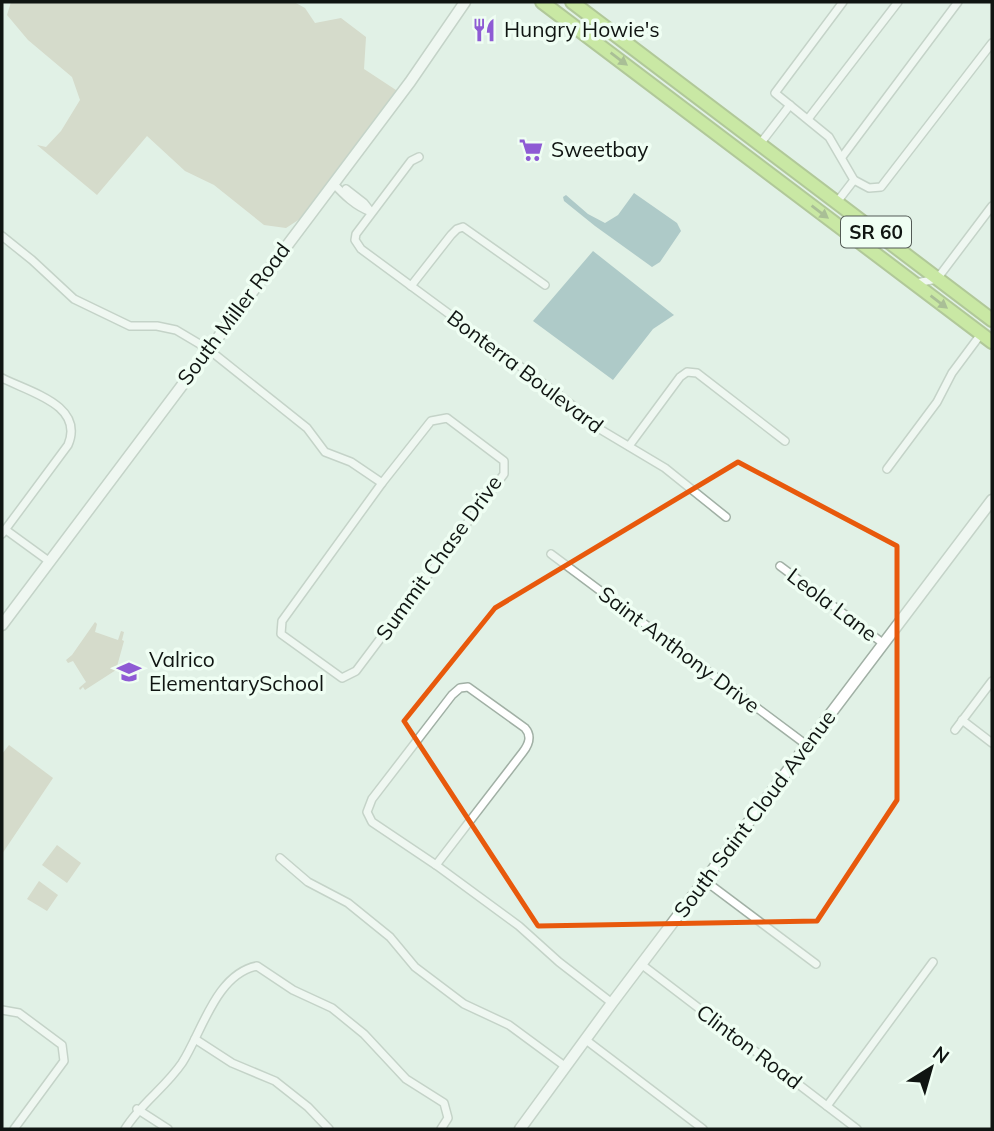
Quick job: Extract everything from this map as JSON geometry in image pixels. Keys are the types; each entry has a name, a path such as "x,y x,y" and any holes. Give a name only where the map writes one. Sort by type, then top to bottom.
{"highway":[{"name":"SR 60","path":"542,2 987,338"},
{"name":"SR 60","path":"572,2 992,320"},
{"path":"655,86 683,97 744,145 753,147 760,144"},
{"path":"751,159 758,156 766,159 809,190 853,215"}],"street":[{"name":"South Miller Road","path":"2,625 410,82 465,2"},
{"path":"843,2 775,93 829,137 854,180 869,188 881,187 992,43"},
{"path":"808,119 898,2"},
{"path":"842,157 958,2"},
{"path":"760,144 790,105"},
{"name":"Bonterra Boulevard","path":"419,157 411,162 371,212 356,234 357,245 559,395 598,428 665,468 726,517"},
{"path":"837,202 854,180"},
{"path":"331,185 360,208 371,212"},
{"path":"331,185 364,203 371,212"},
{"path":"915,284 937,278 992,206"},
{"path":"411,286 451,235 457,229 463,228 545,285"},
{"path":"2,236 74,299 130,326 157,326 176,330 208,349 307,428 325,452 351,462 382,483"},
{"path":"887,469 937,402 952,373 987,338"},
{"path":"629,446 680,377 687,372 697,373 785,441"},
{"path":"3,381 41,395 60,409 67,415 72,434 68,445 4,532 50,562"},
{"name":"Summit Chase Drive","path":"447,418 503,461 504,474 356,671 342,678 281,634 282,621 382,483 431,421 447,418"},
{"name":"South Saint Cloud Avenue","path":"520,1129 704,880 992,500"},
{"name":"Saint Anthony Drive","path":"551,554 808,746"},
{"name":"Leola Lane","path":"780,566 884,644"},
{"path":"955,730 992,681"},
{"path":"436,865 523,752 529,740 525,728 468,687 460,688 452,695 372,799 367,812 372,822 519,926 559,962 612,1003"},
{"path":"962,720 992,743"},
{"path":"280,858 308,881 348,903 390,937 415,967 464,1004 509,1025 566,1067"},
{"path":"704,880 816,964"},
{"path":"827,1106 933,962"},
{"name":"Clinton Road","path":"641,964 857,1129"},
{"path":"125,1129 138,1109 158,1091 181,1063 211,1004 243,969 257,966 293,990 332,1009 364,1034 405,1079 444,1103 448,1118 441,1129"},
{"path":"2,1010 19,1013 62,1045 64,1061 14,1129"},
{"path":"195,1039 232,1063 275,1082 308,1107 328,1129"},
{"path":"586,1040 704,1129"},
{"path":"138,1109 168,1129"}],"highlighted area":[{"path":"738,462 897,546 897,800 817,921 538,926 404,721 495,608"}],"shaded area":[{"path":"11,2 294,2 305,8 315,23 341,18 366,37 364,69 399,92 303,217 286,228 264,225 214,185 185,171 147,136 97,195 37,145 46,147 61,131 80,100 72,77 28,40 7,15"},
{"path":"95,622 95,632 118,640 121,631 124,632 124,641 116,670 85,690 83,687 80,690 86,682 73,661 68,663 66,660"},
{"path":"9,745 53,778 2,854 2,754"},
{"path":"57,845 81,863 67,883 42,865"},
{"path":"39,881 58,895 47,911 27,899"}],"water":[{"path":"634,193 677,223 681,231 660,262 652,267 595,226 564,201 563,197 566,195 588,214 605,223 618,215"},
{"path":"593,251 674,315 653,329 613,380 533,321"}],"place":[{"name":"Hungry Howie's","path":"484,30"},
{"name":"Sweetbay","path":"531,150"},
{"name":"Valrico ElementarySchool","path":"129,672"}]}
